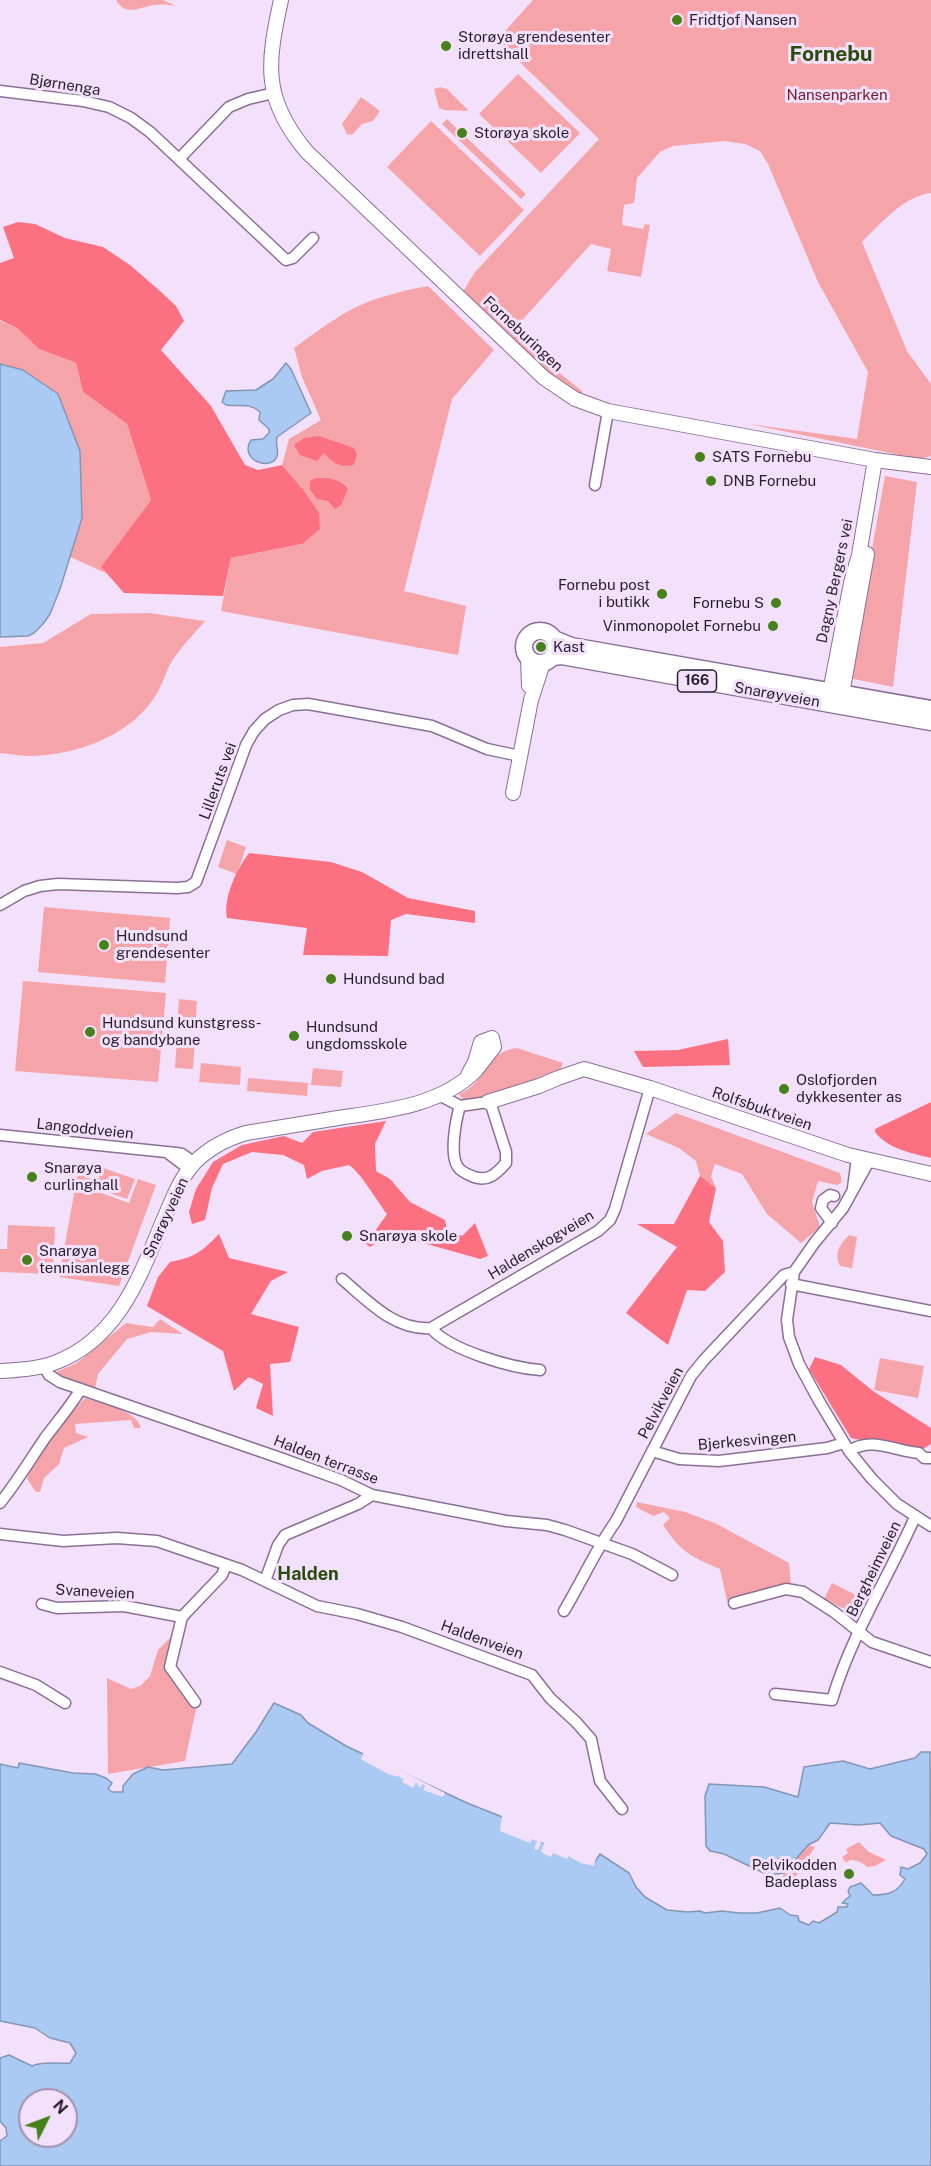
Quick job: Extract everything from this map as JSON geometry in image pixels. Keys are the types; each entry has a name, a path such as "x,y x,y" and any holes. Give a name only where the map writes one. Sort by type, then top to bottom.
{"main road":[{"name":"166","path":"541,659 525,652 524,645 527,638 532,633 543,631 554,639"},
{"name":"Snarøyveien","path":"554,639 571,646 838,697 931,722"},
{"path":"541,659 556,647 554,639"},
{"name":"Snarøyveien","path":"541,659 562,657 931,710"}],"street":[{"name":"Forneburingen","path":"281,0 271,46 271,76 274,93 286,124 307,152 544,378 568,395 588,405 608,411 879,460 931,467"},
{"name":"Bjørnenga","path":"0,91 83,100 109,108 140,123 286,260 293,258 313,238"},
{"path":"179,159 229,107 248,99 274,93"},
{"path":"595,485 608,411"},
{"name":"Dagny Bergers vei","path":"838,697 879,460"},
{"path":"513,793 541,659"},
{"name":"Lilleruts vei","path":"0,905 24,891 40,886 87,884 177,888 188,887 196,882 246,745 254,731 265,719 293,705 321,706 432,726 487,749 520,756"},
{"name":"Snarøyveien","path":"0,1371 44,1366 64,1359 100,1335 117,1316 134,1289 176,1193 192,1166 221,1142 246,1133 388,1110 439,1095 472,1072 485,1050"},
{"name":"Rolfsbuktveien","path":"488,1102 584,1069 650,1088 863,1160 931,1174"},
{"name":"Haldenskogveien","path":"431,1328 598,1231 610,1220 650,1088"},
{"path":"439,1095 460,1106 488,1102 500,1129 506,1152 506,1163 494,1176 480,1179 457,1167 455,1122 460,1106"},
{"name":"Langoddveien","path":"0,1136 182,1154 192,1166"},
{"path":"863,1160 843,1208 814,1242 794,1272 787,1320 793,1350 819,1401 847,1447 872,1479 897,1504 931,1526"},
{"path":"832,1223 821,1208 823,1200 830,1195 834,1196"},
{"name":"Pelvikveien","path":"564,1611 601,1542 616,1521 691,1376 784,1275 794,1272"},
{"path":"342,1279 388,1317 417,1329 431,1328 438,1337 482,1356 519,1368 540,1371"},
{"path":"791,1284 931,1311"},
{"name":"Halden terrasse","path":"44,1366 53,1378 303,1466 341,1480 372,1495 506,1521 547,1526 581,1534 601,1542"},
{"path":"0,1503 19,1480 81,1389"},
{"name":"Bjerkesvingen","path":"652,1451 679,1459 719,1461 870,1443 931,1458"},
{"path":"265,1581 278,1545 285,1535 358,1504 372,1495"},
{"name":"Bergheimveien","path":"775,1694 832,1700 859,1633 915,1517"},
{"name":"Haldenveien","path":"0,1534 63,1541 117,1538 157,1541 242,1570 317,1605 402,1627 532,1675 550,1698 591,1739 600,1781 622,1809"},
{"path":"601,1542 632,1554 672,1575"},
{"path":"195,1702 170,1667 182,1617 222,1575 226,1565"},
{"name":"Bergheimveien","path":"734,1603 786,1589 793,1590 813,1598 872,1642 931,1662"},
{"name":"Svaneveien","path":"42,1604 57,1608 124,1606 182,1617"},
{"path":"0,1672 36,1685 65,1703"}],"green space":[{"path":"116,0 163,0 176,6 158,5 129,10 124,9"},
{"name":"Nansenparken","path":"533,0 931,0 931,193 911,199 902,205 862,242 907,351 931,384 931,456 919,459 749,424 857,439 868,372 818,282 768,164 760,151 745,144 724,141 673,146 660,152 637,178 634,203 624,205 622,225 643,229 645,224 650,225 641,277 607,271 611,249 591,244 516,327 552,367 582,391 585,399 549,375 462,293 475,272 599,139 497,40"},
{"path":"518,74 580,133 541,173 479,114"},
{"path":"440,87 447,89 469,111 439,108 434,89"},
{"path":"361,97 380,111 373,121 362,124 352,135 347,134 342,124"},
{"path":"447,119 526,194 521,199 442,124"},
{"path":"431,121 524,210 480,256 387,167"},
{"path":"428,286 494,350 452,399 404,591 466,606 458,655 221,611 231,558 302,544 302,488 282,465 289,439 321,420 302,377 294,348 350,310 394,294"},
{"path":"0,321 17,328 39,349 76,363 83,392 127,424 151,500 102,567 106,573 70,557 82,518 23,370 0,364"},
{"path":"885,476 917,482 893,687 849,678"},
{"path":"149,613 205,621 172,661 157,694 131,723 100,741 66,752 32,756 0,753 0,647 43,643 91,614"},
{"path":"227,840 246,847 237,874 218,867"},
{"name":"Hundsund grendesenter","path":"44,907 170,918 165,983 38,972"},
{"name":"Hundsund kunstgress- og bandybane","path":"23,981 166,993 158,1082 15,1071"},
{"path":"179,999 197,1001 195,1030 177,1028"},
{"path":"177,1039 195,1040 193,1069 175,1068"},
{"path":"517,1048 563,1063 560,1070 487,1096 464,1101 459,1094 475,1083 498,1055 506,1050"},
{"path":"201,1063 241,1067 240,1085 199,1082"},
{"path":"313,1068 343,1071 341,1087 311,1085"},
{"path":"248,1078 308,1083 307,1096 247,1091"},
{"path":"676,1113 840,1173 842,1182 837,1185 818,1181 812,1202 820,1227 801,1243 767,1214 742,1174 715,1164 711,1176 716,1188 700,1176 696,1161 679,1148 646,1134"},
{"path":"103,1168 135,1179 127,1199 95,1188"},
{"path":"78,1172 93,1180 93,1190 129,1203 138,1179 156,1185 119,1286 59,1277"},
{"name":"Snarøya tennisanlegg","path":"8,1225 55,1227 53,1274 0,1272 0,1249 7,1249"},
{"path":"849,1235 857,1237 852,1268 840,1266 838,1261 841,1245"},
{"path":"160,1319 183,1334 151,1332 127,1339 98,1374 95,1389 54,1373 77,1363 126,1323 153,1327"},
{"path":"880,1358 924,1366 918,1398 874,1390"},
{"path":"85,1398 126,1412 133,1416 141,1428 134,1428 131,1420 75,1424 76,1433 88,1437 64,1448 59,1464 44,1478 40,1492 36,1492 27,1479 32,1467 52,1436"},
{"path":"637,1502 685,1512 715,1523 789,1563 791,1586 727,1601 720,1569 694,1556 675,1541 663,1525 670,1518 664,1512 653,1516 636,1507"},
{"path":"832,1583 864,1599 857,1615 824,1599"},
{"path":"180,1628 169,1655 166,1671 196,1709 185,1761 108,1774 107,1678 131,1689 140,1686 150,1676 158,1650"},
{"path":"859,1842 869,1852 886,1860 875,1866 867,1867 855,1860 846,1863 842,1857 848,1853 846,1849"},
{"path":"808,1845 815,1847 795,1879 799,1881 798,1889 782,1879 794,1860 799,1864 796,1858"}],"shaded area":[{"path":"18,222 35,224 65,238 103,247 130,265 176,306 184,321 161,350 211,406 245,465 258,470 282,465 319,513 320,529 302,544 231,558 223,596 124,593 101,567 151,500 127,424 83,392 76,363 39,349 17,328 0,320 0,263 14,258 3,227"},
{"path":"319,436 354,448 357,454 354,465 337,464 324,453 317,461 300,455 294,445 304,438"},
{"path":"316,478 334,479 348,489 341,505 335,509 328,501 317,499 310,490 310,481"},
{"path":"249,853 331,862 362,872 408,898 475,911 475,923 406,914 391,920 388,956 303,955 307,928 227,918 229,892"},
{"path":"728,1039 730,1065 643,1067 634,1051 678,1050"},
{"path":"931,1102 931,1158 886,1143 875,1132 875,1129"},
{"path":"386,1121 375,1144 376,1171 390,1179 410,1202 445,1220 447,1229 462,1236 475,1223 488,1256 480,1259 416,1241 421,1230 393,1232 370,1247 366,1244 387,1214 354,1169 349,1165 322,1171 307,1179 304,1165 283,1155 252,1152 223,1164 212,1188 205,1220 192,1224 189,1212 196,1189 213,1162 242,1145 284,1136 302,1143 313,1132"},
{"path":"700,1176 716,1188 709,1222 723,1241 725,1272 705,1291 687,1290 668,1345 626,1313 677,1247 637,1224 674,1224"},
{"path":"219,1234 229,1258 288,1272 271,1281 251,1314 299,1327 290,1362 270,1364 273,1416 256,1408 263,1384 249,1377 234,1391 223,1351 147,1306 158,1277 170,1262 198,1253"},
{"path":"815,1357 841,1365 873,1391 931,1428 931,1444 918,1452 851,1438 809,1369"}],"water":[{"path":"286,363 311,413 277,437 278,451 274,461 257,462 249,453 248,447 251,440 263,439 269,433 269,429 259,420 260,412 248,406 226,405 222,402 226,391 256,390 273,379"},
{"path":"0,364 23,370 58,394 80,451 82,518 50,614 34,633 28,636 0,637"},
{"path":"274,1703 301,1715 308,1723 346,1746 467,1803 500,1816 553,1849 594,1863 600,1854 629,1873 636,1887 645,1897 667,1910 757,1913 780,1908 790,1915 798,1916 799,1921 809,1925 813,1921 819,1923 837,1912 838,1907 847,1907 848,1904 842,1903 850,1896 848,1891 850,1887 861,1883 873,1895 888,1894 895,1890 905,1879 900,1875 901,1867 908,1869 920,1863 927,1854 924,1849 891,1836 880,1823 859,1825 830,1823 818,1840 808,1845 784,1873 768,1875 724,1854 710,1851 706,1846 705,1796 709,1784 764,1787 798,1797 804,1767 843,1761 870,1769 915,1758 921,1752 930,1752 931,2166 0,2166 0,2141 7,2136 6,2128 0,2121 0,2058 9,2055 32,2066 45,2063 70,2063 76,2053 70,2043 50,2038 35,2028 0,2021 0,1764 18,1768 19,1763 73,1773 95,1774 112,1783 108,1789 112,1792 123,1792 123,1786 133,1774 148,1767 163,1770 232,1764"}],"pier":[{"path":"364,1752 445,1793 443,1797 423,1790 425,1786 423,1784 420,1788 416,1782 413,1788 402,1782 404,1779 400,1778 400,1775 399,1777 388,1774 366,1762 361,1759"},
{"path":"502,1814 554,1846 593,1860 596,1857 594,1866 581,1863 568,1856 567,1859 553,1853 551,1857 541,1851 544,1843 541,1842 538,1850 534,1849 537,1841 532,1839 530,1843 500,1831"}],"place":[{"name":"Fridtjof Nansen","path":"677,20"},
{"name":"Storøya grendesenter idrettshall","path":"446,46"},
{"name":"Storøya skole","path":"462,133"},
{"name":"SATS Fornebu","path":"700,457"},
{"name":"DNB Fornebu","path":"711,481"},
{"name":"Fornebu post i butikk","path":"662,594"},
{"name":"Fornebu S","path":"776,603"},
{"name":"Vinmonopolet Fornebu","path":"773,626"},
{"name":"Kast","path":"541,647"},
{"name":"Hundsund grendesenter","path":"104,945"},
{"name":"Hundsund bad","path":"331,979"},
{"name":"Hundsund kunstgress- og bandybane","path":"90,1032"},
{"name":"Hundsund ungdomsskole","path":"294,1036"},
{"name":"Oslofjorden dykkesenter as","path":"784,1089"},
{"name":"Snarøya curlinghall","path":"32,1177"},
{"name":"Snarøya skole","path":"347,1236"},
{"name":"Snarøya tennisanlegg","path":"27,1260"},
{"name":"Pelvikodden Badeplass","path":"849,1874"}],"district":[{"name":"Fornebu","path":"831,55"},
{"name":"Halden","path":"308,1574"}]}
